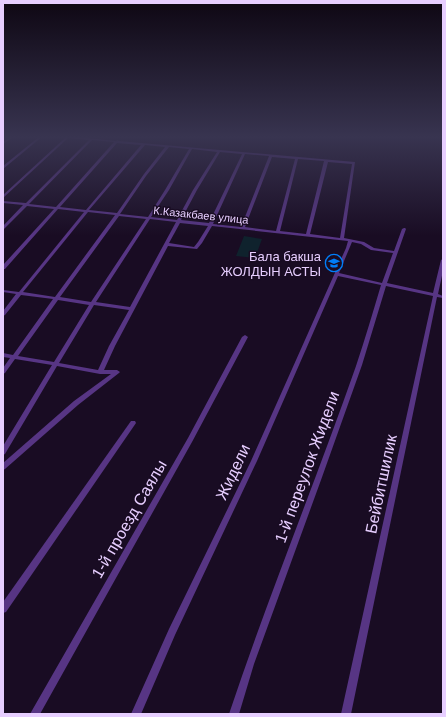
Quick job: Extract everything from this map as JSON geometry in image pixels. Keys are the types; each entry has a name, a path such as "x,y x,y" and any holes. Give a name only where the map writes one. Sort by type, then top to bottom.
{"street":[{"path":"3,197 33,169"},
{"path":"3,228 61,169"},
{"path":"3,268 91,169"},
{"path":"3,314 121,169"},
{"path":"3,372 149,169"},
{"path":"3,452 92,304 178,169"},
{"path":"100,372 166,244 208,169"},
{"path":"166,244 198,247 211,224 236,169"},
{"path":"243,228 266,169"},
{"path":"278,232 294,169"},
{"path":"308,235 324,169"},
{"path":"342,239 353,169"},
{"name":"К.Казакбаев улица","path":"3,202 342,239 362,243 373,248 395,252"},
{"name":"1-й переулок Жидели","path":"234,714 250,664 344,408 384,284 404,229"},
{"name":"Жидели","path":"136,714 172,632 254,461 350,241"},
{"name":"Бейбитшилик","path":"346,714 443,260"},
{"path":"336,274 443,297"},
{"path":"3,292 132,309"},
{"name":"1-й проезд Саялы","path":"35,714 194,434 245,337"},
{"path":"3,356 100,372 117,372 76,403 3,467"},
{"path":"3,609 133,423"}],"shaded area":[{"path":"244,236 262,239 255,258 236,256"}],"place":[{"name":"Бала бакша ЖОЛДЫН АСТЫ","path":"334,263"}]}
